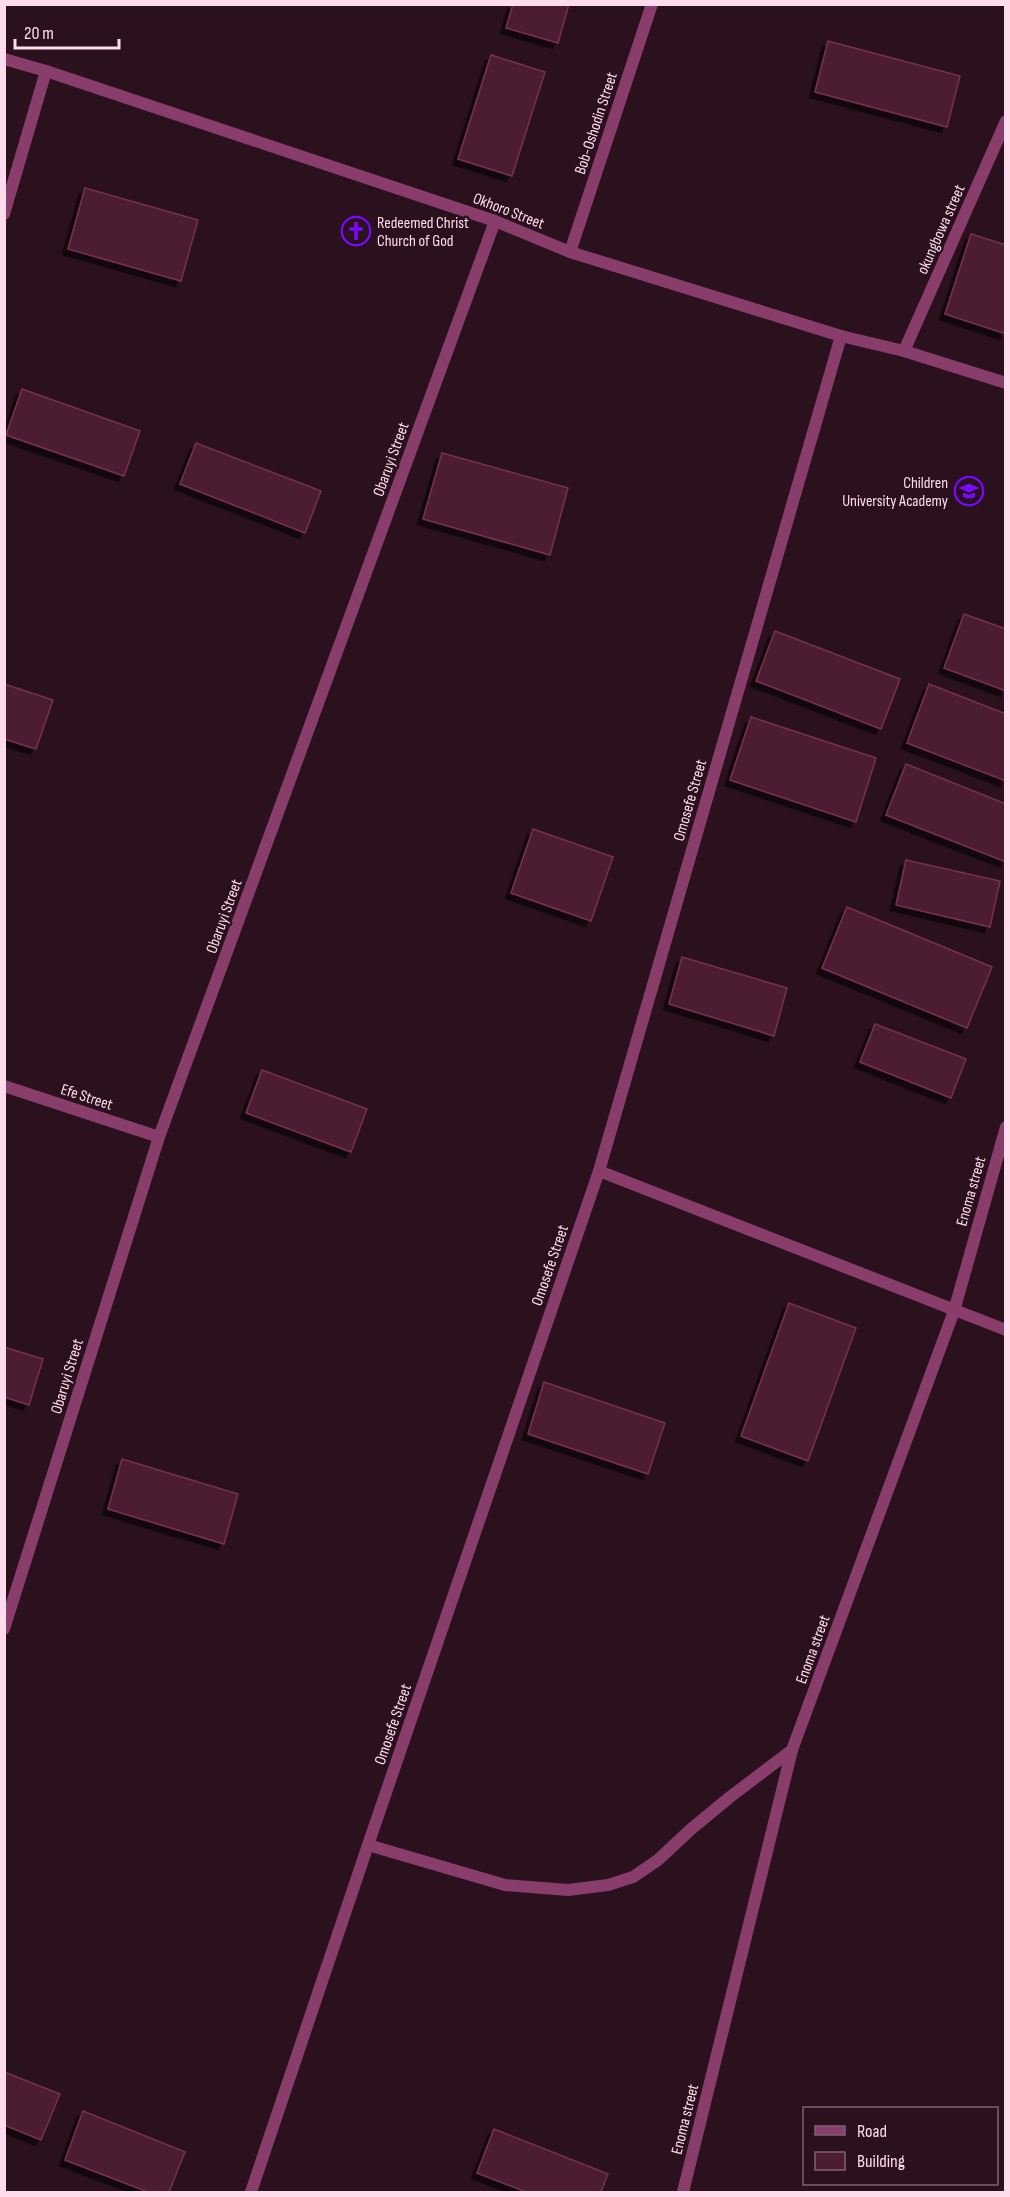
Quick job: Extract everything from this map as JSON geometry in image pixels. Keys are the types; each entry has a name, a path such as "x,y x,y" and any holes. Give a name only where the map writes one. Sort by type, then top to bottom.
{"street":[{"name":"Bob-Oshodin Street","path":"570,252 652,4"},
{"name":"Okhoro Street","path":"4,59 495,221 570,252 841,336 904,351 1005,383"},
{"path":"4,214 46,71"},
{"name":"okungbowa street","path":"904,351 1005,121"},
{"name":"Obaruyi Street","path":"4,1629 159,1137 495,221"},
{"name":"Omosefe Street","path":"251,2193 599,1171 841,336"},
{"name":"Efe Street","path":"4,1086 159,1137"},
{"name":"Enoma street","path":"683,2193 792,1750 954,1311 1005,1127"},
{"path":"599,1171 1005,1330"},
{"path":"368,1845 505,1885 568,1890 608,1885 633,1877 658,1860 722,1803 792,1750"}],"building":[{"path":"513,4 569,4 558,43 506,28"},
{"path":"828,41 960,76 947,127 815,92"},
{"path":"491,55 545,72 512,176 458,159"},
{"path":"85,188 198,220 181,281 68,249"},
{"path":"971,234 1006,245 1006,334 945,314"},
{"path":"22,389 140,431 124,476 6,435"},
{"path":"196,443 321,491 305,533 180,484"},
{"path":"442,453 568,488 550,555 423,519"},
{"path":"964,614 1006,629 1006,691 944,668"},
{"path":"775,631 900,679 881,729 756,681"},
{"path":"4,684 53,700 36,749 4,739"},
{"path":"929,684 1006,714 1006,781 907,743"},
{"path":"751,717 876,758 856,822 730,780"},
{"path":"906,764 1006,804 1006,862 886,815"},
{"path":"533,829 613,857 591,921 511,893"},
{"path":"906,860 1000,881 990,927 896,905"},
{"path":"847,907 992,967 967,1028 822,968"},
{"path":"682,957 787,988 774,1036 669,1004"},
{"path":"875,1024 966,1059 951,1098 860,1062"},
{"path":"262,1070 367,1109 351,1152 246,1113"},
{"path":"789,1303 856,1328 808,1461 741,1436"},
{"path":"4,1347 43,1359 29,1405 4,1397"},
{"path":"544,1382 665,1423 648,1474 528,1434"},
{"path":"122,1459 238,1494 224,1544 108,1509"},
{"path":"4,2072 60,2094 41,2140 4,2125"},
{"path":"83,2111 185,2152 169,2192 148,2192 65,2160"},
{"path":"494,2129 608,2174 601,2192 526,2192 477,2173"}],"place":[{"name":"Redeemed Christ Church of God","path":"356,231"},
{"name":"Children University Academy","path":"969,491"}]}
